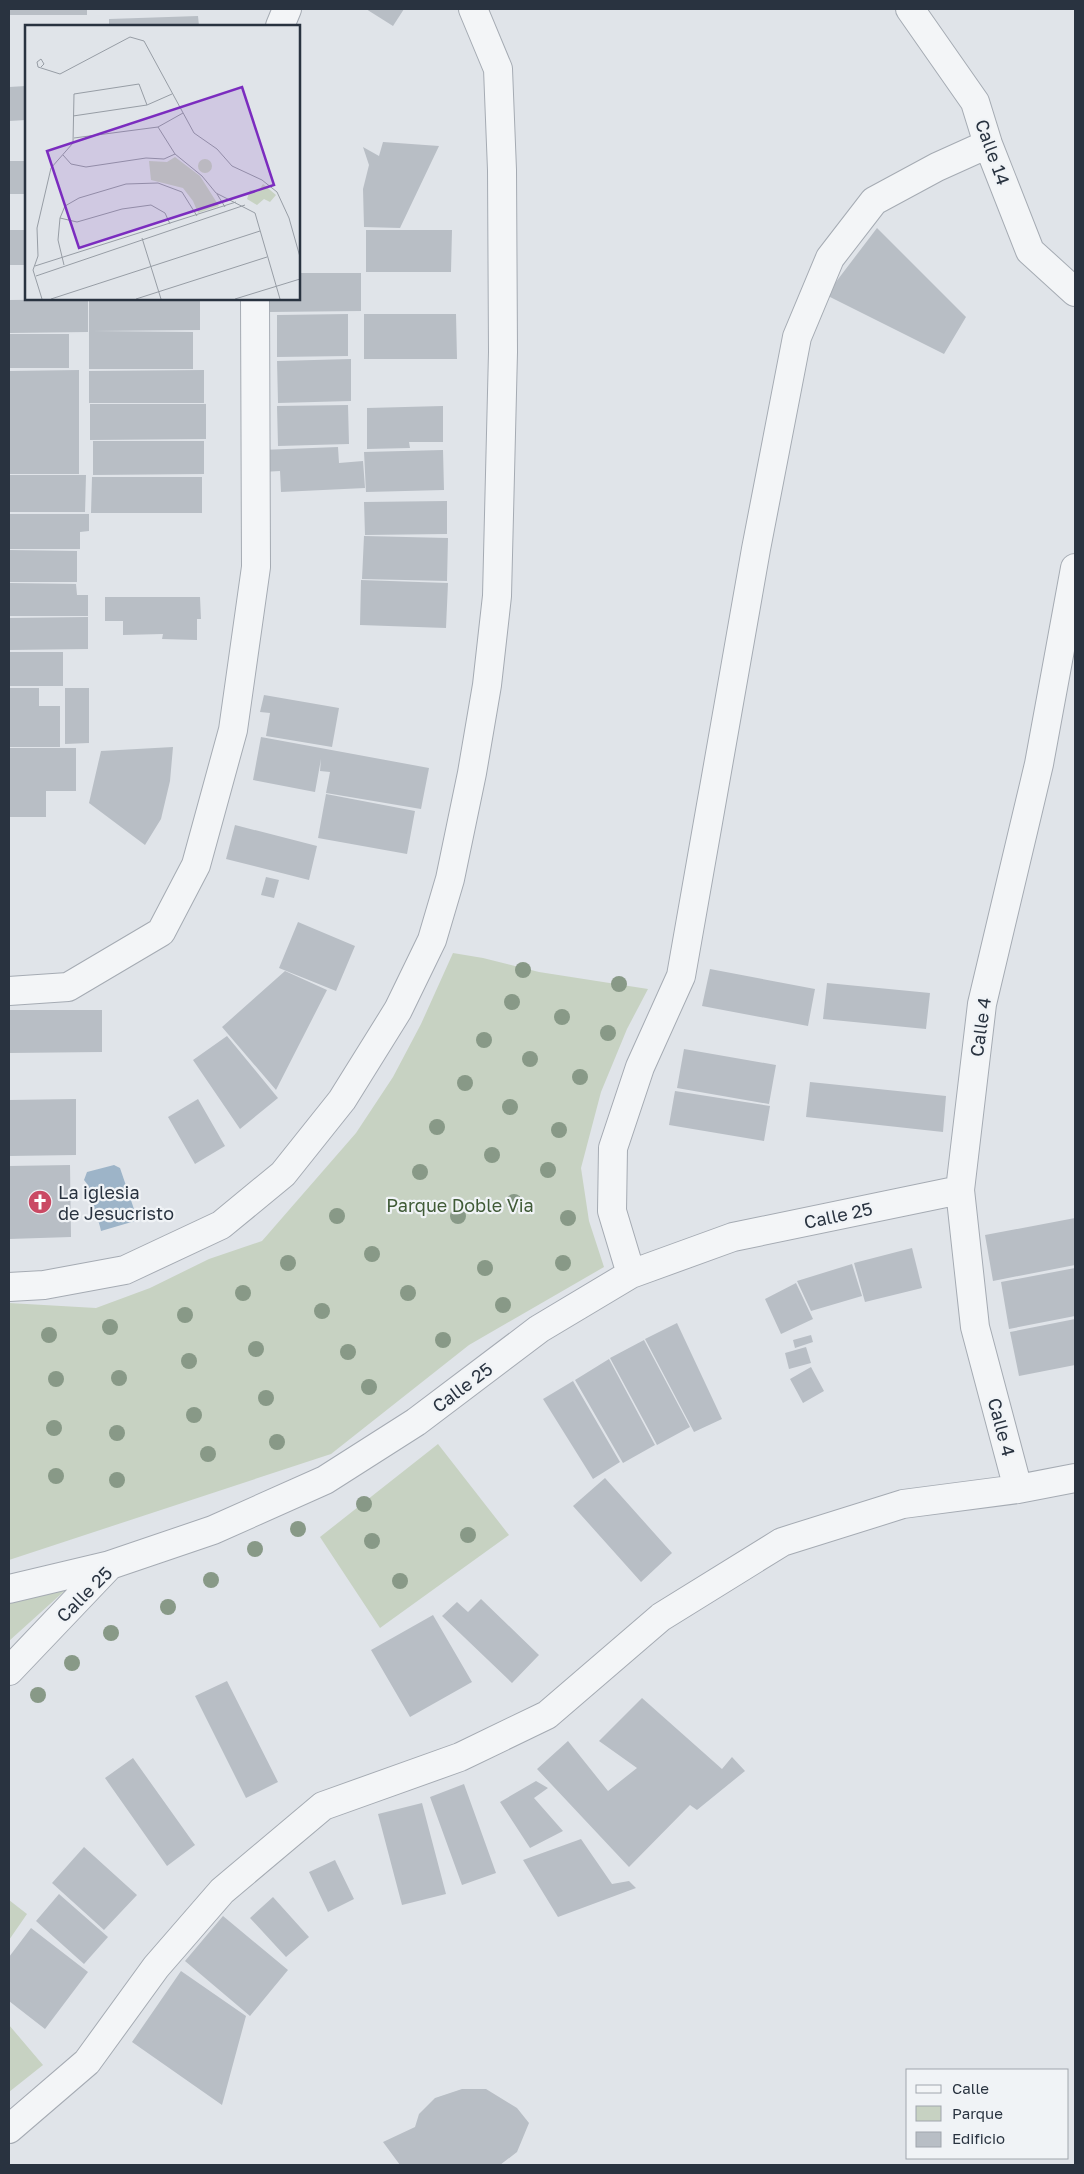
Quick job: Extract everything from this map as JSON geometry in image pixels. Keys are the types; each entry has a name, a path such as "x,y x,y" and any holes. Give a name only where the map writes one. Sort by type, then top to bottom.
{"street":[{"path":"280,25 287,9"},
{"path":"9,1287 44,1285 125,1270 221,1225 283,1174 342,1100 398,1010 432,940 450,879 472,773 487,685 497,596 503,352 502,170 498,69 473,9"},
{"name":"Calle 14","path":"910,9 975,102 988,144 1030,251 1075,292"},
{"path":"631,1274 612,1211 613,1148 640,1067 681,976 756,549 796,337 830,258 874,201 937,167 988,144"},
{"path":"9,991 68,987 160,932 196,865 233,730 256,567 255,300"},
{"name":"Calle 4","path":"1018,1489 975,1327 960,1190 982,1004 1039,764 1075,568"},
{"name":"Calle 25","path":"9,1671 110,1565 213,1530 325,1480 416,1422 539,1329 631,1274 732,1237 960,1190"},
{"path":"9,2129 87,2062 156,1966 222,1891 323,1806 460,1757 547,1715 661,1617 782,1542 903,1504 1018,1489 1075,1478"},
{"path":"9,1589 110,1565"}],"green space":[{"name":"Parque Doble Via","path":"453,953 483,958 539,972 648,989 627,1029 601,1092 581,1168 589,1221 604,1267 469,1345 331,1454 9,1560 9,1303 96,1308 150,1288 209,1259 262,1241 356,1133 393,1077 421,1024"},
{"path":"438,1444 509,1535 380,1628 320,1537"},
{"path":"70,1586 9,1641 9,1597"},
{"path":"9,1900 27,1914 9,1940"},
{"path":"9,2025 43,2065 9,2092"}],"water":[{"path":"114,1165 120,1168 136,1215 135,1221 101,1231 87,1183 84,1180 87,1172"}],"building":[{"path":"9,9 87,9 87,15 9,15"},
{"path":"366,9 404,9 393,26"},
{"path":"198,16 199,25 109,25 109,19"},
{"path":"25,86 25,120 9,121 9,87"},
{"path":"383,142 439,146 400,228 364,227 363,189 369,165 363,147 379,156"},
{"path":"9,161 25,161 25,194 9,194"},
{"path":"877,228 966,317 944,354 826,295"},
{"path":"9,230 25,230 25,265 9,265"},
{"path":"366,230 452,230 451,272 366,272"},
{"path":"300,273 361,273 361,311 270,312 270,300 300,300"},
{"path":"9,300 88,300 88,332 9,333"},
{"path":"89,300 200,300 200,330 93,331 193,332 193,369 89,369"},
{"path":"348,314 348,356 277,357 277,315"},
{"path":"364,314 456,314 457,359 364,359"},
{"path":"9,334 69,334 69,368 9,368"},
{"path":"351,359 351,401 278,403 277,361"},
{"path":"79,370 79,474 9,474 9,371"},
{"path":"204,370 204,403 89,403 89,371"},
{"path":"90,404 206,404 206,439 90,440"},
{"path":"348,405 349,444 278,446 277,406"},
{"path":"443,406 443,442 409,442 410,448 367,449 367,408"},
{"path":"93,441 204,441 204,474 93,475"},
{"path":"338,447 339,463 363,461 365,488 281,492 280,471 262,472 261,450"},
{"path":"443,450 444,490 366,492 364,452"},
{"path":"9,475 86,475 85,512 9,512"},
{"path":"92,477 202,477 202,513 91,513"},
{"path":"447,501 447,534 365,535 364,502"},
{"path":"9,514 89,514 89,531 80,532 80,549 9,549"},
{"path":"364,536 448,538 447,581 362,579"},
{"path":"9,550 77,551 77,582 9,582"},
{"path":"361,580 448,583 446,628 360,625"},
{"path":"9,583 76,584 77,595 88,595 88,616 9,616"},
{"path":"105,597 200,597 201,619 197,619 197,640 162,639 163,634 123,635 123,621 105,621"},
{"path":"88,617 88,649 9,650 9,618"},
{"path":"9,652 63,652 63,686 9,686"},
{"path":"9,688 39,688 39,706 60,706 60,747 9,747"},
{"path":"65,688 89,688 89,743 65,744"},
{"path":"264,695 339,708 332,747 266,736 270,713 260,712"},
{"path":"261,737 429,768 421,809 326,793 330,772 320,771 321,759 315,792 253,780"},
{"path":"173,747 170,781 161,819 145,845 89,803 101,751"},
{"path":"9,748 76,748 76,791 46,791 46,817 9,817"},
{"path":"326,794 415,811 407,854 318,838"},
{"path":"235,825 317,846 309,880 226,859"},
{"path":"266,877 279,880 274,898 261,895"},
{"path":"298,922 355,946 336,991 279,968"},
{"path":"710,969 815,989 808,1026 702,1006"},
{"path":"285,971 327,990 276,1090 222,1027"},
{"path":"827,983 930,993 926,1029 823,1019"},
{"path":"9,1010 102,1010 102,1052 9,1053"},
{"path":"227,1036 278,1098 240,1129 193,1060"},
{"path":"684,1049 776,1065 769,1104 677,1088"},
{"path":"810,1082 946,1096 943,1132 806,1117"},
{"path":"675,1091 770,1106 764,1141 669,1125"},
{"path":"76,1099 76,1155 9,1156 9,1100"},
{"path":"198,1099 225,1146 195,1164 168,1117"},
{"name":"La iglesia de Jesucristo","path":"70,1165 71,1237 9,1239 9,1166"},
{"path":"1075,1218 1075,1265 993,1281 985,1235"},
{"path":"912,1248 922,1288 865,1302 854,1263"},
{"path":"852,1264 862,1296 811,1311 797,1281"},
{"path":"1075,1268 1075,1316 1009,1329 1001,1282"},
{"path":"796,1283 813,1319 781,1334 765,1299"},
{"path":"1075,1319 1075,1365 1019,1376 1010,1332"},
{"path":"677,1323 722,1419 694,1432 645,1339"},
{"path":"811,1335 813,1342 795,1348 793,1340"},
{"path":"644,1340 690,1427 657,1445 610,1358"},
{"path":"806,1347 811,1363 789,1369 785,1353"},
{"path":"609,1359 655,1445 623,1463 575,1380"},
{"path":"811,1367 824,1391 803,1403 790,1379"},
{"path":"573,1381 620,1462 593,1479 543,1399"},
{"path":"605,1478 672,1553 641,1582 573,1506"},
{"path":"481,1599 539,1655 512,1683 442,1616 457,1602 468,1612"},
{"path":"433,1615 472,1682 410,1717 371,1650"},
{"path":"227,1681 278,1782 246,1798 195,1696"},
{"path":"642,1698 722,1769 732,1757 745,1771 697,1810 690,1805 629,1867 537,1769 568,1741 608,1791 637,1768 599,1741"},
{"path":"133,1758 195,1845 167,1866 105,1778"},
{"path":"536,1781 548,1788 534,1798 563,1831 530,1848 500,1802"},
{"path":"464,1784 496,1873 462,1885 430,1797"},
{"path":"422,1803 446,1894 402,1905 378,1814"},
{"path":"581,1839 612,1884 629,1881 636,1888 558,1917 523,1860"},
{"path":"84,1847 137,1895 104,1930 52,1883"},
{"path":"335,1860 354,1899 328,1912 309,1872"},
{"path":"59,1894 108,1937 84,1964 36,1921"},
{"path":"273,1897 309,1937 286,1957 250,1918"},
{"path":"223,1916 288,1970 250,2016 185,1961"},
{"path":"31,1928 88,1972 45,2029 9,2001 9,1957"},
{"path":"181,1971 246,2016 222,2105 132,2042"},
{"path":"462,2089 486,2089 517,2108 529,2123 517,2152 500,2165 400,2165 383,2142 415,2127 419,2114 435,2098"}],"place":[{"name":"La iglesia de Jesucristo","path":"40,1202"}]}
